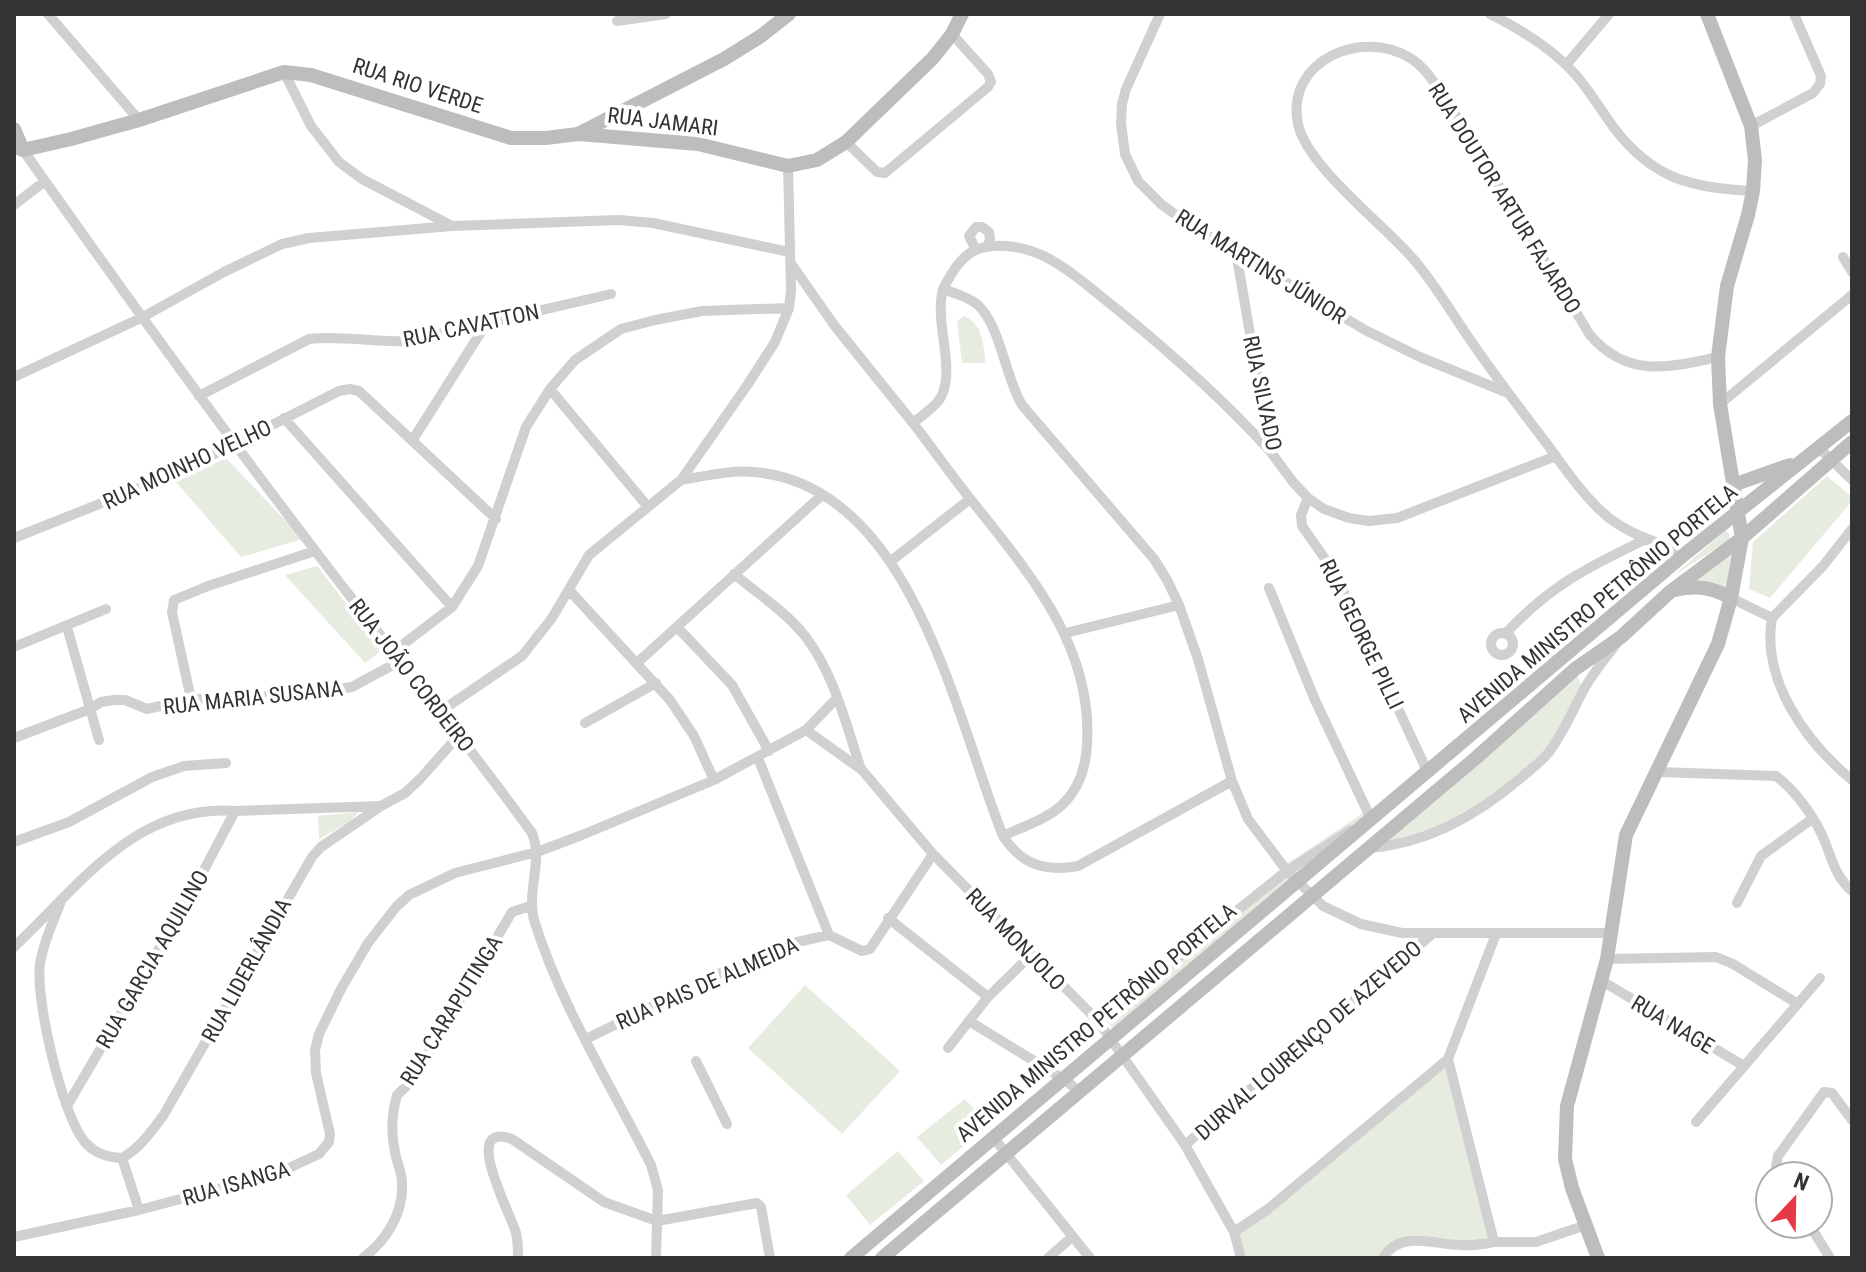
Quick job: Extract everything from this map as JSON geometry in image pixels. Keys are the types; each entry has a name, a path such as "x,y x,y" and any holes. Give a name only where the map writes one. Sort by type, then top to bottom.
{"main road":[{"name":"RUA RIO VERDE","path":"19,148 139,120 284,72 311,75 511,138 578,134 724,59 789,14"},
{"path":"788,166 817,160 846,142 933,58 952,34 962,14"},
{"path":"1598,1258 1568,1174 1564,1133 1572,1084 1607,959 1626,835 1709,664 1731,598 1742,538 1720,404 1718,357 1727,286 1753,191 1755,160 1751,126 1709,19 1698,14"},
{"path":"627,138 617,129 621,118 632,105"},
{"path":"14,129 19,148"},
{"name":"RUA JAMARI","path":"578,134 698,144 788,166"},
{"name":"AVENIDA MINISTRO PETRÔNIO PORTELA","path":"851,1258 1111,1037 1292,876 1428,773 1686,553 1852,421"},
{"name":"AVENIDA MINISTRO PETRÔNIO PORTELA","path":"882,1258 1477,757 1575,669 1621,637 1671,591 1742,538 1852,442"},
{"path":"1733,485 1814,452"},
{"path":"1671,591 1697,586 1716,590 1731,598"}],"street":[{"path":"48,14 139,120"},
{"path":"617,21 666,14"},
{"name":"RUA MARTINS JÚNIOR","path":"1160,14 1122,104 1125,154 1138,181 1161,204 1365,330 1420,357 1510,394"},
{"path":"1490,14 1537,41 1566,65 1624,140 1647,164 1684,181 1753,191"},
{"path":"1566,65 1609,14"},
{"path":"1751,126 1813,93 1820,84 1821,76 1794,14"},
{"path":"846,142 877,172 885,173 977,97 991,82 988,74 952,34"},
{"name":"RUA DOUTOR ARTUR FAJARDO","path":"1686,553 1646,539 1602,512 1556,456 1415,261 1350,195 1304,142 1297,121 1301,89 1317,67 1333,55 1358,46 1386,48 1412,60 1424,70 1458,117 1590,335 1601,347 1617,358 1639,366 1683,365 1718,357"},
{"path":"284,72 311,126 339,162 362,179 452,226"},
{"name":"RUA JOÃO CORDEIRO","path":"19,148 315,551 460,734 532,833 537,852"},
{"path":"441,711 522,656 540,636 589,555 681,480 775,342 789,308 788,166"},
{"path":"14,205 45,181"},
{"path":"14,377 141,318 282,244 309,238 452,226 619,220 667,226 789,257 834,325 1030,577 1066,633 1082,681 1088,726 1082,773 1075,790 1061,806 1003,836"},
{"path":"913,423 943,394 945,365 939,312 943,289 958,264 981,248 1009,246 1042,255 1067,269 1211,389 1270,451"},
{"name":"RUA SILVADO","path":"1236,252 1270,451 1293,482 1324,509 1369,521 1397,518 1556,456"},
{"path":"1843,257 1852,272"},
{"path":"943,289 980,307 993,330 1014,392 1022,405 1154,559 1167,580 1198,659 1232,781 1248,819 1292,876 1323,906 1361,924 1402,933 1610,933"},
{"name":"RUA CAVATTON","path":"199,396 309,339 327,337 384,343 408,341 611,294"},
{"path":"1720,404 1852,295"},
{"path":"284,418 452,607 478,566 526,427 550,389 575,360 621,329 702,311 789,308"},
{"path":"486,324 412,441 496,519"},
{"path":"550,389 648,507"},
{"name":"RUA MOINHO VELHO","path":"14,538 177,473 339,391 359,391 412,441"},
{"path":"1814,452 1830,460 1852,480"},
{"path":"681,480 729,472 754,472 794,481 822,495 854,517 877,541 917,609 941,663 1003,836 1013,851 1027,862 1042,868 1078,866 1232,781"},
{"path":"637,663 822,495"},
{"name":"RUA GEORGE PILLI","path":"1308,498 1301,515 1302,526 1335,573 1428,773"},
{"path":"891,561 970,499"},
{"path":"1852,529 1823,566 1772,618 1769,635 1775,666 1789,707 1832,762 1852,780"},
{"path":"1506,633 1559,584 1646,539"},
{"path":"191,699 172,612 174,600 315,551"},
{"path":"734,574 791,621 818,656 862,770"},
{"path":"1269,588 1315,700 1371,819"},
{"path":"569,590 656,683 689,727 714,780"},
{"path":"1731,598 1772,618"},
{"path":"1066,633 1179,605"},
{"name":"RUA MARIA SUSANA","path":"90,709 101,702 114,700 125,700 147,709 191,699 261,697 352,687 397,656 452,607"},
{"path":"14,647 106,609"},
{"path":"67,627 99,740"},
{"path":"677,627 732,685 769,751"},
{"name":"AVENIDA MINISTRO PETRÔNIO PORTELA","path":"1369,848 1405,843 1480,810 1546,756 1565,729 1583,691 1621,637"},
{"path":"1562,659 1575,669 1583,691"},
{"path":"585,723 656,683"},
{"name":"RUA ISANGA","path":"14,1237 139,1210 278,1173 319,1154 329,1142 330,1134 316,1073 315,1050 319,1034 368,943 409,895 432,883 499,860 537,852 714,780 806,730 836,699"},
{"path":"14,738 90,709"},
{"name":"RUA MONJOLO","path":"806,730 862,770 933,854 1098,1021 1185,1145 1234,1232 1241,1258"},
{"name":"RUA LIDERLÂNDIA","path":"122,1158 132,1152 163,1116 312,857 321,847 413,786 460,734"},
{"path":"758,758 829,935 862,951 870,949 933,854"},
{"path":"14,842 69,822 152,777 184,766 226,763"},
{"path":"1658,772 1776,776 1812,819 1836,873 1852,891"},
{"path":"14,947 89,870 110,853 174,816 211,809 235,811 381,806"},
{"name":"RUA GARCIA AQUILINO","path":"67,1106 194,889 235,811"},
{"path":"1737,903 1761,856 1812,819"},
{"path":"537,852 530,906 562,990 651,1165 658,1190 656,1258"},
{"name":"AVENIDA MINISTRO PETRÔNIO PORTELA","path":"1098,1021 1292,876"},
{"path":"61,901 42,955 40,990 44,1018 67,1106 83,1140 97,1153 122,1158 139,1210"},
{"name":"RUA CARAPUTINGA","path":"363,1258 383,1241 400,1202 402,1183 391,1131 397,1095 410,1083 512,912 530,906"},
{"path":"888,918 988,997"},
{"path":"1234,1232 1268,1209 1448,1059 1496,934"},
{"name":"RUA PAIS DE ALMEIDA","path":"586,1039 716,975 797,942 829,935"},
{"name":"DURVAL LOURENÇO DE AZEVEDO","path":"1185,1145 1431,935"},
{"path":"948,1048 988,997 1031,955"},
{"path":"1607,959 1716,957 1798,1004"},
{"path":"1696,1122 1820,978"},
{"name":"RUA NAGE","path":"1602,981 1744,1066"},
{"path":"969,1021 1063,1078 1080,1092"},
{"path":"1448,1059 1494,1242"},
{"path":"696,1061 727,1124"},
{"path":"1777,1160 1825,1092 1832,1093 1852,1120"},
{"path":"993,1137 1090,1258"},
{"path":"518,1258 516,1233 488,1160 488,1145 492,1138 512,1139 604,1202 657,1221 751,1202 761,1207 770,1258"},
{"path":"1383,1258 1393,1245 1405,1241 1463,1245 1536,1242 1586,1225"},
{"path":"1048,1258 1072,1237"},
{"path":"1819,1240 1830,1258"}],"shaded area":[{"path":"964,316 979,329 986,363 962,363 957,321"},
{"path":"226,458 303,539 241,557 176,482"},
{"path":"1827,476 1852,497 1852,501 1770,598 1749,589 1753,542"},
{"path":"1726,530 1729,540 1673,576"},
{"path":"1742,538 1731,598 1671,591"},
{"path":"317,566 382,650 365,663 285,575"},
{"path":"1575,669 1583,691 1546,756 1460,821 1369,848"},
{"path":"359,812 349,822 319,839 318,816"},
{"path":"1363,813 1371,819 1118,1032 1102,1018 1285,865"},
{"path":"805,985 900,1071 842,1134 748,1048"},
{"path":"1448,1059 1494,1242 1405,1241 1384,1258 1241,1258 1234,1232"},
{"path":"965,1099 989,1125 941,1165 917,1137"},
{"path":"898,1151 924,1181 870,1225 846,1195"}]}
